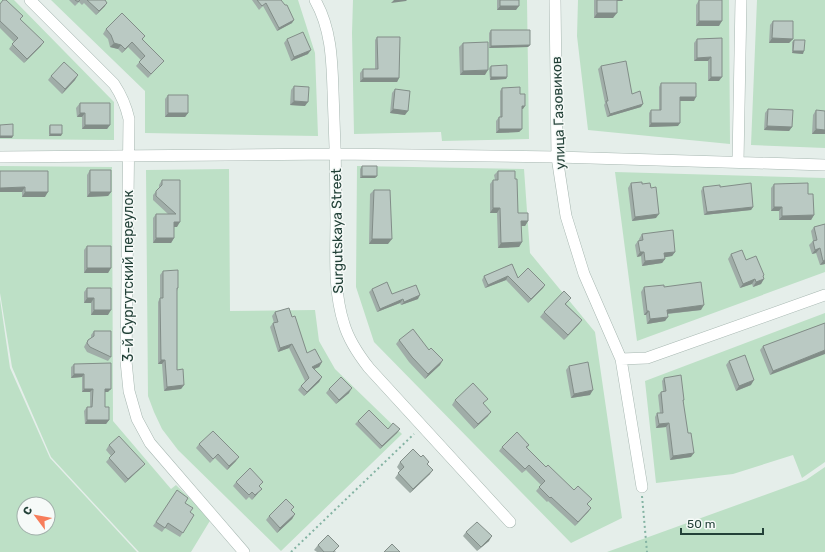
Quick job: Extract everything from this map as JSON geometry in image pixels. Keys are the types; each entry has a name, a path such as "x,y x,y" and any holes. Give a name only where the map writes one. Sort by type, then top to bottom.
{"street":[{"name":"3-й Сургутский переулок","path":"30,0 114,84 121,94 126,106 129,119 126,361 129,390 137,419 150,443 244,552"},
{"name":"Surgutskaya Street","path":"315,0 327,29 331,55 336,154 336,275 338,301 344,324 354,347 369,368 510,522"},
{"name":"улица Газовиков","path":"555,0 557,157 566,216 584,274 621,359 642,487"},
{"path":"738,162 741,0"},
{"path":"0,157 336,154 557,157 825,165"},
{"path":"621,359 647,358 825,295"}],"path":[{"path":"291,552 422,426"},
{"path":"642,487 647,552"}],"green space":[{"path":"0,0 14,0 114,102 114,140 0,139"},
{"path":"51,0 298,0 315,53 318,136 145,133 145,91"},
{"path":"353,0 527,0 529,139 442,141 441,132 354,134 352,33"},
{"path":"578,0 729,0 730,144 588,130 577,36"},
{"path":"757,0 825,0 825,148 751,145"},
{"path":"0,166 112,167 113,421 171,489 176,485 211,519 191,552 139,552 51,457 12,367 0,293"},
{"path":"357,166 524,169 530,253 595,332 622,518 571,543 374,342 356,287"},
{"path":"229,169 230,311 315,310 319,341 335,369 402,434 281,551 178,450 162,429 148,396 146,170"},
{"path":"615,172 825,178 825,272 637,341"},
{"path":"0,299 10,368 50,458 137,552 0,552"},
{"path":"825,313 825,462 802,478 793,455 733,474 656,483 645,381"},
{"path":"825,467 825,552 607,552 806,480"}],"building":[{"path":"3,0 6,0 23,16 20,19 44,42 27,59 12,44 18,38 0,21 0,4"},
{"path":"87,0 105,0 107,3 99,11"},
{"path":"257,0 281,0 285,5 287,5 294,20 279,28 266,3 262,6"},
{"path":"500,0 519,0 519,6 500,6"},
{"path":"597,0 617,0 617,13 597,13"},
{"path":"699,0 722,0 722,21 699,21"},
{"path":"122,13 145,36 142,39 164,61 151,74 139,62 145,56 132,42 125,49 121,45 114,43 111,35 106,29"},
{"path":"773,21 793,21 793,39 772,38"},
{"path":"491,30 530,30 530,45 491,46"},
{"path":"303,32 311,50 294,57 287,39"},
{"path":"377,37 400,37 399,78 363,78 363,69 378,69"},
{"path":"722,38 722,77 711,77 711,57 697,58 697,39"},
{"path":"794,40 805,40 804,51 793,51"},
{"path":"488,42 488,70 463,71 463,43"},
{"path":"626,61 632,94 640,91 643,104 610,114 606,101 608,101 601,66"},
{"path":"64,62 78,75 65,89 51,76"},
{"path":"507,65 507,77 491,77 491,66"},
{"path":"661,83 696,83 696,97 680,97 680,123 651,123 651,110 661,110"},
{"path":"294,86 309,87 308,102 294,101"},
{"path":"520,87 520,94 525,94 525,106 522,106 522,129 499,129 499,117 502,117 502,88"},
{"path":"395,89 410,91 408,111 393,109"},
{"path":"168,95 188,95 188,113 168,113"},
{"path":"80,103 110,103 110,125 85,125 85,113 80,113"},
{"path":"768,109 793,110 792,127 767,126"},
{"path":"816,110 825,111 825,130 816,129"},
{"path":"13,124 13,136 0,136 0,125"},
{"path":"50,125 62,125 62,134 50,134"},
{"path":"362,166 377,166 377,176 362,176"},
{"path":"90,170 111,170 111,192 90,192"},
{"path":"0,171 48,171 48,192 25,192 25,187 0,188"},
{"path":"498,171 515,171 515,179 517,179 518,213 528,213 528,221 521,221 522,242 501,243 500,208 493,208 493,180 498,180"},
{"path":"162,180 180,180 180,222 174,222 174,238 156,238 156,214 176,214 156,196 156,191 162,185"},
{"path":"642,182 642,184 650,183 651,188 656,187 659,214 635,217 631,183"},
{"path":"751,183 753,207 707,212 703,187 720,185 720,187"},
{"path":"808,183 808,194 813,194 814,215 782,216 782,207 774,207 774,184"},
{"path":"374,190 390,190 392,239 372,239"},
{"path":"825,224 825,260 823,261 820,248 815,250 813,241 817,240 814,227"},
{"path":"673,230 675,252 664,253 665,259 645,261 644,252 640,252 638,241 643,240 642,234"},
{"path":"87,246 111,246 111,268 87,268"},
{"path":"742,250 746,260 756,256 764,275 764,279 756,282 755,279 743,284 731,254"},
{"path":"512,264 518,278 528,268 545,285 531,299 508,276 488,285 484,276"},
{"path":"178,270 177,370 183,369 184,385 167,387 165,360 161,360 160,298 163,298 163,271"},
{"path":"387,282 392,294 416,285 420,295 404,302 403,299 380,309 372,289"},
{"path":"701,282 704,305 667,310 668,317 650,319 649,311 647,311 644,287 664,285 664,287"},
{"path":"87,288 111,288 111,310 94,310 94,298 87,298"},
{"path":"564,291 571,298 565,304 582,320 568,335 544,312"},
{"path":"289,308 292,317 295,316 307,353 315,349 322,362 312,367 322,377 307,392 301,386 309,378 292,344 280,348 273,323 278,322 275,312"},
{"path":"825,323 825,350 773,371 763,346"},
{"path":"413,329 429,350 431,348 443,360 428,374 399,340"},
{"path":"94,331 111,331 111,357 90,347 87,343 88,340 94,336"},
{"path":"745,355 754,380 739,386 729,361"},
{"path":"588,362 593,390 574,394 569,366"},
{"path":"111,363 111,389 105,389 105,407 109,407 109,420 87,420 87,407 92,407 93,389 84,389 84,374 74,374 74,364"},
{"path":"681,375 688,433 691,433 694,453 673,456 669,423 659,424 657,413 663,413 661,392 666,391 664,378"},
{"path":"341,377 352,388 339,400 329,389"},
{"path":"473,383 488,399 483,403 491,412 478,424 455,400"},
{"path":"369,410 388,429 393,423 400,429 382,446 358,421"},
{"path":"213,431 239,457 229,466 218,454 213,459 199,444"},
{"path":"517,432 529,445 526,447 546,467 548,465 574,490 578,486 592,499 587,504 591,508 578,522 539,487 545,481 529,465 525,469 502,447"},
{"path":"119,436 145,464 128,479 109,458 115,452 109,445"},
{"path":"413,449 421,457 423,455 429,462 427,464 433,470 413,489 398,473 404,467 400,462"},
{"path":"250,468 263,482 259,486 262,489 255,495 252,492 249,495 236,482"},
{"path":"177,490 188,498 185,503 193,508 190,512 194,515 183,533 168,523 165,528 156,522"},
{"path":"286,499 294,507 291,510 295,514 280,528 269,516"},
{"path":"477,522 492,536 481,547 466,532"},
{"path":"328,535 339,546 333,552 324,552 318,545"},
{"path":"392,544 400,552 384,552"}]}
